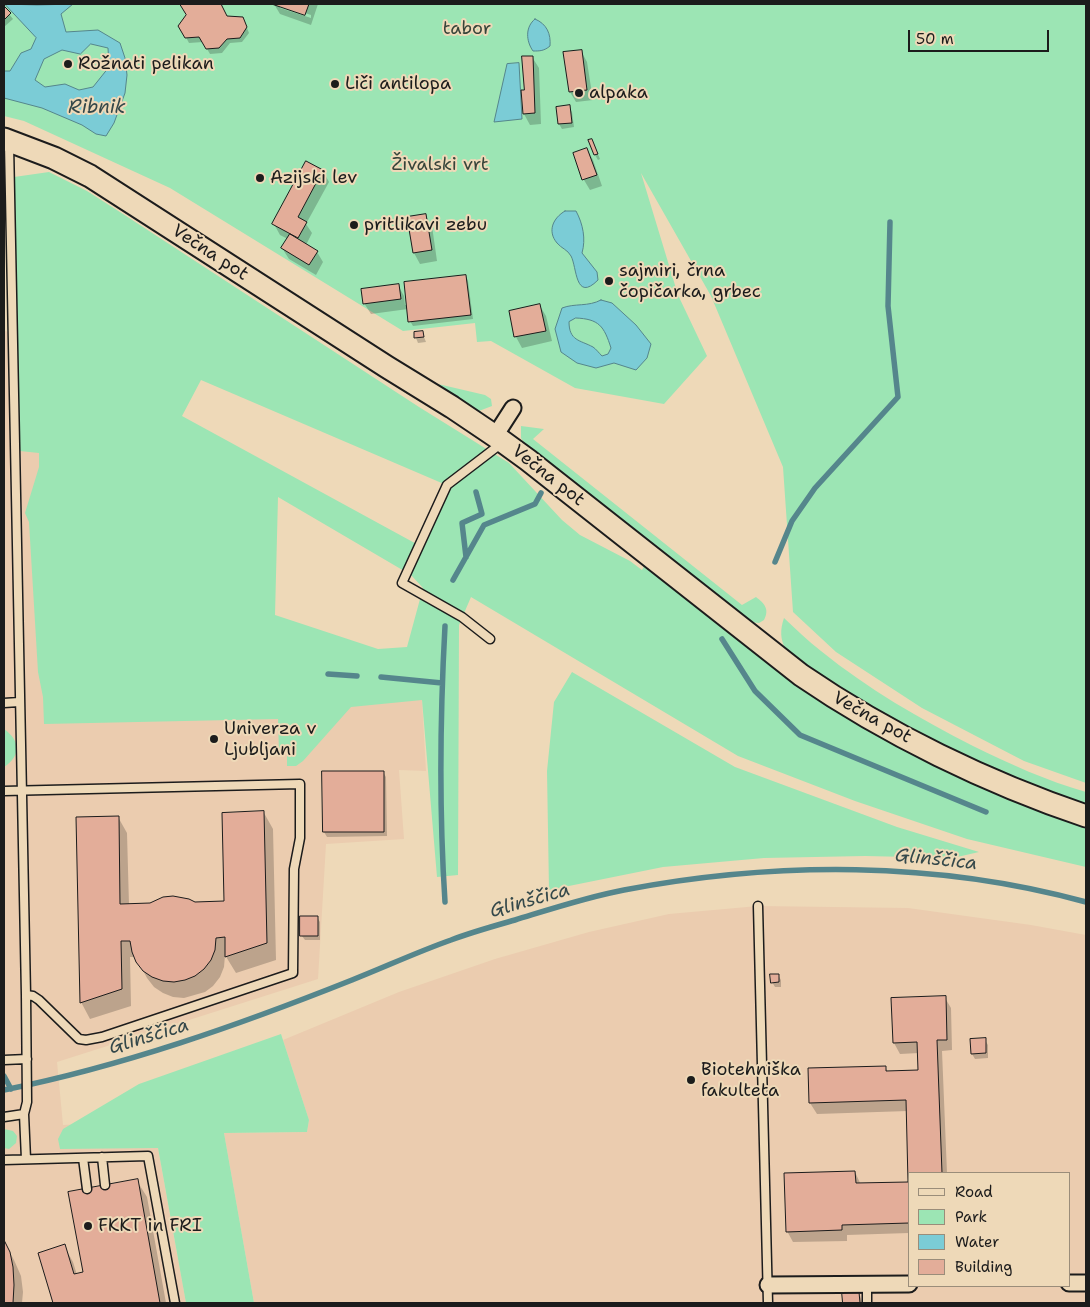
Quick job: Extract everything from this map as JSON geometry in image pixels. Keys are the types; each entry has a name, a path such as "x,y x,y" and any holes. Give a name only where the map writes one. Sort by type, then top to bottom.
{"main road":[{"name":"Večna pot","path":"6,140 59,160 90,176 452,407 499,439 801,675 839,701 873,721 992,779 1042,801 1086,816"}],"street":[{"path":"499,439 513,408"},
{"path":"1070,1283 1086,1283"},
{"path":"768,1285 908,1284"}],"lane":[{"path":"6,140 8,296 26,996 27,1102 24,1114 26,1159"},
{"path":"490,639 462,617 402,583 447,485 499,439"},
{"path":"4,703 19,702"},
{"path":"4,791 300,784 300,838 294,869 293,973 102,1037 86,1040 79,1039 39,1000 33,996 26,996"},
{"path":"758,906 768,1303"},
{"path":"4,1060 27,1059"},
{"path":"4,1117 24,1114"},
{"path":"4,1160 148,1156 175,1303"},
{"path":"102,1157 104,1185"},
{"path":"83,1158 87,1189"},
{"path":"867,1284 867,1303"}],"shaded area":[{"name":"Univerza v Ljubljani","path":"4,330 17,338 230,626 422,700 426,771 399,770 404,839 326,844 318,979 57,1062 63,1125 153,1121 186,1303 4,1303"},
{"name":"Biotehniška fakulteta","path":"758,906 908,908 1031,925 1086,935 1086,1303 254,1303 224,1133 307,1132 309,1120 283,1040 399,992 495,959 589,932 669,914"}],"green space":[{"path":"4,4 1086,4 1086,783 1024,761 922,708 836,652 793,612 783,467 711,296 641,173 678,295 707,356 664,404 575,388 491,341 477,342 475,323 403,331 170,188 24,121 4,116"},
{"path":"49,172 87,191 419,407 509,463 562,520 580,535 630,561 642,570 646,563 762,654 1086,824 1086,867 967,839 855,801 738,756 471,597 459,625 458,875 437,877 422,700 351,707 303,761 296,766 287,766 287,752 279,752 278,719 44,724 43,697 38,672 29,522 25,513 39,467 39,453 20,451 14,177","holes":["201,380 451,487 422,547 182,416","278,497 411,575 423,588 407,647 378,649 275,615"]},
{"path":"438,384 485,395 491,399 492,406 479,411"},
{"path":"521,426 544,429 533,439 742,605 756,597 759,599 766,609 764,620 759,623 750,622 528,449 521,438"},
{"path":"784,618 839,665 895,703 973,746 1043,777 1086,792 1086,807 1035,789 901,725 832,686 786,650 781,634"},
{"path":"572,672 735,767 897,827 979,852 953,858 865,856 764,858 663,867 549,890 547,771 554,702"},
{"path":"4,729 14,738 17,748 14,758 4,767"},
{"path":"281,1034 309,1120 307,1132 224,1133 254,1303 186,1303 158,1148 60,1149 58,1139 63,1129 139,1084"},
{"path":"4,1129 13,1131 17,1136 16,1143 9,1149 4,1148"}],"water":[{"name":"Ribnik","path":"5,4 73,4 61,14 66,32 98,30 120,43 125,58 127,75 125,93 114,123 106,136 96,134 82,125 42,108 4,98 4,71 10,71 21,53 31,49 36,38","holes":["91,44 108,48 109,67 93,87 79,90 65,84 45,87 35,80 44,59 62,50 80,54"]},
{"path":"535,19 547,30 550,37 550,46 546,49 533,51 528,39 528,30"},
{"path":"519,63 522,119 494,122 507,64"},
{"path":"565,211 576,211 584,237 582,253 597,272 598,280 590,286 585,287 578,281 571,256 557,243 552,234 553,225 557,217"},
{"path":"601,300 612,303 636,325 651,344 647,358 636,370 614,363 596,368 577,363 561,352 555,329 562,308","holes":["576,318 595,322 603,329 611,348 608,354 602,356 593,347 573,336 569,328 569,322"]}],"building":[{"path":"180,4 221,4 227,16 243,17 247,27 240,38 227,39 219,48 206,49 199,37 185,38 178,26 186,15"},
{"path":"272,4 309,4 305,15"},
{"path":"4,6 11,13 4,20"},
{"path":"582,50 587,90 569,92 563,52"},
{"path":"522,56 533,56 535,113 523,114 521,90 524,90"},
{"path":"570,105 572,123 558,124 556,107"},
{"path":"592,139 598,154 594,155 588,140"},
{"path":"587,148 597,175 582,180 573,153"},
{"path":"306,161 323,170 298,217 307,222 298,238 272,224"},
{"path":"426,214 432,250 413,253 407,217"},
{"path":"290,234 318,251 309,265 281,248"},
{"path":"466,275 471,315 408,322 404,282"},
{"path":"399,284 401,299 363,304 361,289"},
{"path":"540,304 546,331 514,337 509,311"},
{"path":"423,331 424,337 414,338 414,332"},
{"path":"322,771 384,771 384,832 323,832"},
{"path":"264,811 267,943 225,957 225,937 216,938 215,950 211,960 204,969 195,976 174,982 163,981 143,971 136,962 130,941 121,941 122,989 80,1003 76,817 119,816 120,904 150,903 163,897 173,896 195,902 224,901 222,813"},
{"path":"300,916 318,916 318,936 300,936"},
{"path":"770,974 779,974 779,982 771,983"},
{"path":"946,996 947,1040 937,1040 942,1172 908,1172 908,1182 906,1100 809,1103 808,1068 886,1066 886,1071 918,1070 917,1042 893,1043 891,998"},
{"path":"986,1038 986,1053 971,1054 970,1039"},
{"path":"855,1171 856,1183 908,1182 908,1223 842,1225 842,1230 786,1232 784,1173"},
{"path":"138,1179 160,1303 53,1303 38,1253 65,1244 74,1274 83,1272 68,1192"},
{"path":"4,1240 10,1252 13,1267 13,1303 4,1303"},
{"path":"842,1292 859,1292 860,1303 843,1303"}],"waterway":[{"path":"775,562 792,521 815,488 898,397 888,306 890,222"},
{"path":"466,557 462,523 482,514 476,492"},
{"path":"453,580 484,525 535,504 541,493"},
{"path":"445,626 441,764 445,902"},
{"path":"722,639 755,691 800,735 986,812"},
{"path":"328,674 357,676"},
{"path":"381,677 442,683"},
{"name":"Glinščica","path":"4,1090 137,1057 309,997 459,937 596,896 624,890 740,874 798,870 856,870 972,879 1086,902"},
{"path":"4,1076 11,1089"}],"place":[{"name":"Rožnati pelikan","path":"68,64"},
{"name":"Liči antilopa","path":"335,84"},
{"name":"alpaka","path":"579,93"},
{"name":"Azijski lev","path":"260,178"},
{"name":"pritlikavi zebu","path":"354,225"},
{"name":"sajmiri, črna čopičarka, grbec","path":"609,281"},
{"name":"Univerza v Ljubljani","path":"214,739"},
{"name":"Biotehniška fakulteta","path":"691,1080"},
{"name":"FKKT in FRI","path":"88,1226"}],"park label":[{"name":"tabor","path":"467,29"},
{"name":"Živalski vrt","path":"440,165"}]}
